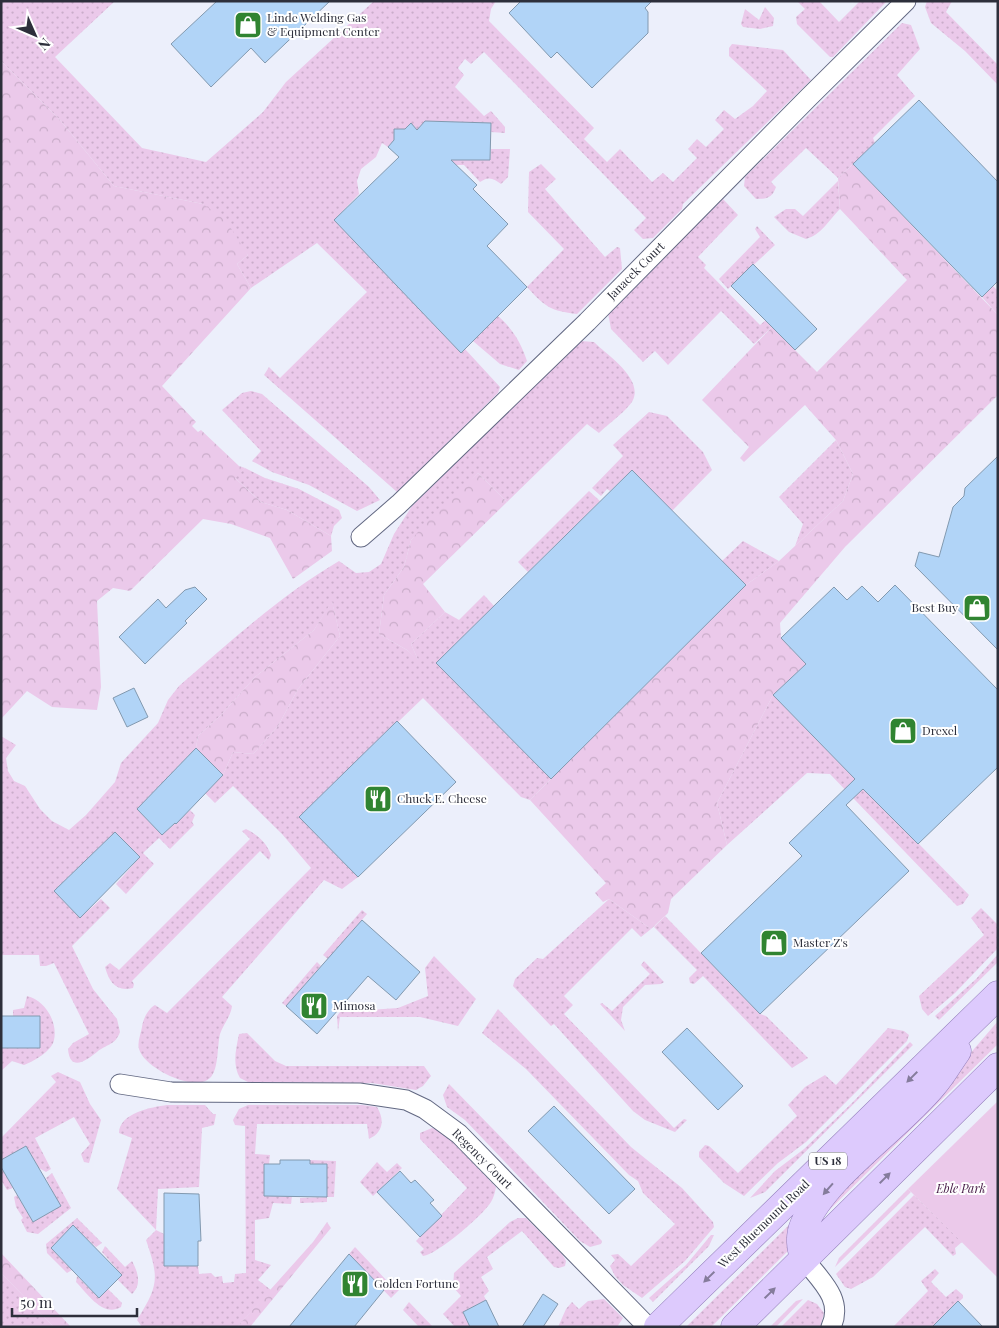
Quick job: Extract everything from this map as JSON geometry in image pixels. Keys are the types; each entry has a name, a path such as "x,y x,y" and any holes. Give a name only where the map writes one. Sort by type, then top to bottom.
{"main road":[{"path":"804,1259 800,1241 803,1226 812,1210 829,1188 932,1086 998,995"},
{"name":"West Bluemound Road","path":"658,1327 998,995"},
{"path":"735,1327 998,1068"}],"street":[{"name":"Janacek Court","path":"361,537 399,504 586,322 906,1"},
{"name":"Regency Court","path":"120,1084 171,1092 359,1093 406,1100 426,1109 459,1134 648,1327"},
{"path":"804,1259 829,1291 836,1304 835,1319 831,1327"}],"green space":[{"path":"1,1 115,1 55,57 142,148 206,162 263,112 286,82 374,1 496,1 491,9 489,21 594,128 584,139 607,162 620,149 652,182 663,173 673,182 697,158 688,149 697,139 706,147 724,129 715,120 724,110 735,119 753,106 767,91 729,56 729,48 732,44 783,50 811,80 683,204 682,209 653,238 643,239 634,230 646,218 484,52 471,64 465,59 458,68 464,75 455,87 484,116 491,111 505,127 505,133 491,132 491,123 426,121 417,130 411,123 405,129 394,129 394,140 388,147 382,143 376,157 361,169 357,181 359,194 334,220 461,352 465,349 500,387 498,393 397,492 264,375 269,367 280,378 367,292 317,243 251,288 237,264 248,255 203,204 114,186 60,120 1,61"},
{"path":"797,1 819,1 839,22 860,1 887,1 833,57 830,57 797,24 796,17 805,9"},
{"path":"927,1 952,1 946,12 998,65 998,85 965,51 931,23 925,7"},
{"path":"765,7 774,18 773,26 760,29 743,27 741,24 745,9 759,20"},
{"path":"902,23 911,25 920,49 897,75 915,96 873,138 875,143 838,178 806,148 771,182 776,187 771,196 756,199 744,186 745,177"},
{"path":"1,61 60,120 114,186 203,204 225,219 248,255 237,264 251,288 162,386 196,422 192,426 198,432 201,430 239,466 245,468 235,478 261,502 287,510 331,536 332,551 293,579 270,538 231,524 203,519 130,591 113,588 97,601 101,687 97,710 52,707 27,691 1,719"},
{"path":"491,149 510,149 508,177 501,184 491,178 480,182 464,165 456,165 450,160 490,160"},
{"path":"541,164 556,179 545,189 605,257 617,247 620,248 622,269 577,314 549,307 527,287 564,249 528,212 529,172"},
{"path":"853,164 998,315 998,395 845,547 780,623 781,638 806,664 773,695 717,803 727,845 671,899 668,913 651,929 609,899 603,902 595,893 606,883 530,800 746,585 779,561 843,501 853,474 836,440 805,405 744,462 740,458 749,447 702,400 772,327 817,372 907,280 840,209 838,178"},
{"path":"838,181 840,209 820,231 811,237 806,239 789,232 774,217 786,209 795,209 803,216"},
{"path":"723,199 738,215 698,257 706,265 704,268 760,325 766,320 772,327 754,344 721,311 668,365 655,351 643,362 611,329 608,313"},
{"path":"757,226 775,245 728,289 719,279 760,237 755,229"},
{"path":"993,286 998,291 998,315 982,297"},
{"path":"498,316 512,331 525,354 527,361 519,370 500,364 473,341"},
{"path":"581,341 594,342 615,360 633,383 635,392 633,400 622,413 599,433 587,424 507,502 478,473 411,540 404,567 384,595 379,634 407,650 418,660 411,644 445,612 459,620 484,595 494,606 436,663 551,779 530,800 521,797 423,698 299,817 358,877 342,889 324,880 222,997 232,1006 220,1034 213,1074 203,1082 193,1082 171,1076 150,1064 143,1056 138,1044 143,1021 150,1009 155,1005 167,1013 311,868 282,834 233,786 215,803 205,793 223,775 233,752 253,754 278,726 298,689 340,636 332,602 314,630 255,677 221,715 198,736 196,748 137,809 162,835 190,810 195,815 192,822 194,825 170,849 159,838 143,853 154,864 126,894 116,884 140,857 115,832 54,891 80,918 101,899 110,908 72,946 93,989 117,1019 120,1032 116,1040 89,1058 75,1063 72,1061 68,1049 73,1043 89,1034 54,963 40,966 39,955 1,955 1,736 16,745 6,758 8,771 14,781 25,786 40,809 52,821 69,830 86,815 115,782 121,763 158,723 168,700 179,686 276,604 339,561 356,573 369,572 381,564 394,534 412,506"},
{"path":"251,391 262,394 369,487 380,500 357,511 309,485 272,472 252,461 261,451 222,410 242,393"},
{"path":"649,412 667,416 703,452 712,470 672,511 632,470 610,491 607,489 601,496 592,488 623,456 613,445"},
{"path":"836,440 853,474 843,501 795,546 803,524 779,497"},
{"path":"245,468 265,478 299,489 339,510 342,518 334,526 331,536 287,510 261,502 234,477"},
{"path":"478,473 507,502 423,584 445,612 411,644 419,662 407,650 379,634 384,595 404,567 411,540 437,510"},
{"path":"589,491 600,501 528,572 518,562"},
{"path":"743,541 779,561 746,585 722,561"},
{"path":"332,601 340,636 298,689 278,726 253,754 233,752 223,775 196,748 198,736 221,715 255,677 314,630"},
{"path":"773,695 969,895 963,904 957,906 830,774 807,773 727,845 717,803"},
{"path":"246,829 264,843 271,855 269,860 260,851 132,981 134,984 133,988 122,989 114,985 105,967 110,963 119,970 250,839 242,831"},
{"path":"609,899 651,929 641,937 632,928 564,996 573,1005 564,1014 674,1128 684,1119 687,1120 675,1132 645,1120 633,1111 554,1024 551,1026 513,986 515,979 537,958 543,959"},
{"path":"981,908 998,925 998,948 955,993 928,1016 922,1009 919,996 984,935 971,918"},
{"path":"362,910 367,914 328,959 323,955"},
{"path":"665,916 760,1014 766,1016 808,1058 792,1068 703,976 694,984 690,983 689,978 697,970 654,927"},
{"path":"998,954 998,962 939,1020 935,1016 976,979"},
{"path":"434,956 476,999 458,1026 420,1017 340,1017 338,1031 337,1016 340,1012 398,1008 428,996 425,968"},
{"path":"644,961 664,982 661,984 645,985 623,1007 621,1020 625,1031 600,1004 602,1003 612,1011 650,974 641,965"},
{"path":"317,962 321,966 286,1006 282,1003"},
{"path":"27,996 39,1002 49,1013 55,1033 53,1044 46,1052 24,1065 12,1061 1,1071 1,1048 40,1048 40,1016 13,1016 13,1010 24,1008"},
{"path":"498,1009 631,1147 682,1188 713,1222 714,1227 685,1261 642,1298 623,1285 615,1276 610,1266 615,1260 611,1255 618,1254 631,1266 675,1224 643,1193 638,1181 629,1175 526,1069 482,1033"},
{"path":"998,1021 998,1044 815,1224 819,1210 968,1056"},
{"path":"888,1028 904,1031 909,1035 907,1041 806,1142 778,1163 744,1196 724,1183 699,1157 699,1152 705,1145 709,1146 738,1173 797,1116 788,1105 805,1087 825,1075 836,1085"},
{"path":"247,1033 275,1061 286,1066 424,1066 431,1076 423,1086 416,1090 372,1083 248,1082 240,1078 235,1062 239,1034"},
{"path":"910,1042 913,1045 765,1192 750,1198 775,1171 804,1149 853,1102"},
{"path":"58,1072 80,1082 90,1104 101,1120 89,1163 84,1162 81,1154 90,1144 74,1117 35,1138 51,1169 46,1172 39,1168 26,1146 1,1160 1,1138 56,1082 51,1076"},
{"path":"449,1084 602,1241 601,1244 590,1247 580,1241 465,1120 447,1107 443,1095"},
{"name":"Eble Park","path":"998,1101 998,1278 908,1189"},
{"path":"205,1105 213,1114 216,1114 214,1125 202,1128 199,1187 158,1189 156,1230 117,1189 132,1138 119,1133 120,1126 130,1116 153,1107"},
{"path":"248,1105 362,1105 377,1107 380,1112 382,1121 380,1130 369,1139 367,1124 257,1124 255,1154 270,1155 269,1164 264,1165 264,1196 292,1196 291,1204 273,1203 269,1218 255,1220 255,1260 271,1265 258,1280 271,1290 237,1327 142,1327 137,1320 150,1298 155,1281 155,1273 146,1240 156,1230 164,1234 164,1266 198,1266 199,1274 211,1273 215,1277 222,1276 223,1283 234,1282 235,1274 246,1273 245,1126 235,1125 233,1120 239,1109"},
{"path":"432,1128 440,1130 446,1135 496,1187 491,1202 479,1216 439,1249 423,1256 420,1252 424,1249 416,1241 467,1188 420,1139 420,1133"},
{"path":"310,1160 336,1161 334,1197 327,1197 327,1164 310,1164"},
{"path":"377,1162 387,1172 397,1163 402,1168 373,1196 360,1182"},
{"path":"1,1167 13,1188 7,1190 1,1180"},
{"path":"52,1173 71,1208 38,1234 27,1232 21,1220 23,1218 16,1207 14,1197 17,1195 33,1222 60,1206 46,1178"},
{"path":"908,1189 911,1192 835,1267 839,1258"},
{"path":"914,1195 962,1242 955,1248 956,1254 953,1256 925,1227 873,1277 851,1289 845,1287 836,1274"},
{"path":"327,1197 327,1202 300,1203 300,1198"},
{"path":"77,1218 102,1243 96,1247 73,1226 51,1248 72,1270 67,1273 47,1253 46,1244"},
{"path":"518,1218 526,1218 562,1254 566,1261 565,1266 554,1267 522,1231 487,1257 493,1269 481,1277 489,1291 484,1296 486,1300 463,1312 470,1327 455,1327 443,1314 461,1296 453,1287 454,1273 510,1222"},
{"path":"795,1219 789,1250 711,1327 686,1327"},
{"path":"327,1222 331,1228 250,1327 237,1327 313,1242"},
{"path":"711,1235 714,1235 709,1246 653,1302 649,1298 686,1265"},
{"path":"105,1246 125,1267 132,1261 138,1283 132,1294 118,1280 122,1275 102,1252"},
{"path":"355,1247 388,1282 392,1279 400,1283 399,1290 391,1298 349,1254"},
{"path":"1,1253 71,1327 54,1327 1,1273"},
{"path":"935,1269 939,1273 931,1282 946,1297 956,1289 963,1295 963,1298 932,1327 893,1327 928,1291 921,1281"},
{"path":"1,1273 54,1327 1,1327"},
{"path":"77,1276 99,1298 108,1289 122,1303 121,1307 114,1310 102,1307 96,1303 76,1282"},
{"path":"604,1299 623,1318 617,1327 558,1327 566,1309 572,1302 579,1309 588,1301"},
{"path":"803,1299 776,1327 770,1327 796,1301"},
{"path":"808,1300 817,1304 824,1313 820,1327 781,1327"},
{"path":"409,1302 433,1327 419,1327 403,1310"}],"building":[{"name":"Linde Welding Gas & Equipment Center","path":"217,1 330,1 265,63 251,48 211,87 171,44"},
{"path":"521,1 652,1 645,8 648,12 648,33 592,88 557,52 551,58 509,13"},
{"path":"919,100 998,182 998,281 982,297 853,164"},
{"path":"425,121 491,123 490,160 451,160 477,185 473,189 508,224 487,246 527,287 461,353 334,220 399,157 388,147 394,140 394,129 405,129 411,123 417,130"},
{"path":"753,264 817,329 795,350 731,286"},
{"name":"Best Buy","path":"998,456 998,650 915,566 919,552 939,557 953,507 964,496 965,488"},
{"path":"632,470 746,585 551,779 436,663"},
{"name":"Drexel","path":"895,585 998,690 998,767 918,844 863,789 846,805 909,871 760,1014 701,953 802,856 789,843 855,779 773,695 806,664 781,638 834,587 847,600 862,586 878,602"},
{"path":"195,587 207,599 185,621 187,623 145,664 119,637 158,599 166,608 185,590"},
{"path":"134,688 148,717 127,727 113,698"},
{"name":"Chuck E. Cheese","path":"397,721 456,782 358,877 299,817"},
{"path":"196,748 223,775 176,824 162,835 137,809"},
{"path":"115,832 140,857 80,918 54,891"},
{"path":"362,920 420,972 396,1000 368,976 317,1034 286,1006"},
{"path":"1,1016 40,1016 40,1048 1,1048"},
{"path":"687,1028 743,1086 718,1110 662,1052"},
{"path":"554,1106 635,1189 609,1214 528,1131"},
{"path":"26,1146 61,1206 33,1222 1,1167 1,1160"},
{"path":"280,1160 310,1160 310,1164 327,1164 327,1197 264,1196 264,1164 280,1164"},
{"path":"400,1171 411,1183 415,1180 434,1200 430,1203 442,1216 420,1237 377,1192"},
{"path":"164,1193 199,1194 201,1241 198,1241 198,1266 164,1266"},
{"path":"73,1225 122,1275 99,1298 51,1248"},
{"path":"349,1254 384,1290 354,1327 289,1327"},
{"path":"543,1294 558,1304 543,1327 522,1327"},
{"path":"486,1300 499,1327 470,1327 463,1312"},
{"path":"958,1301 983,1327 932,1327"}],"place":[{"name":"Linde Welding Gas & Equipment Center","path":"248,25"},
{"name":"Best Buy","path":"977,608"},
{"name":"Drexel","path":"903,731"},
{"name":"Chuck E. Cheese","path":"378,799"},
{"name":"Master Z's","path":"774,943"},
{"name":"Mimosa","path":"314,1006"},
{"name":"Golden Fortune","path":"355,1284"}]}
